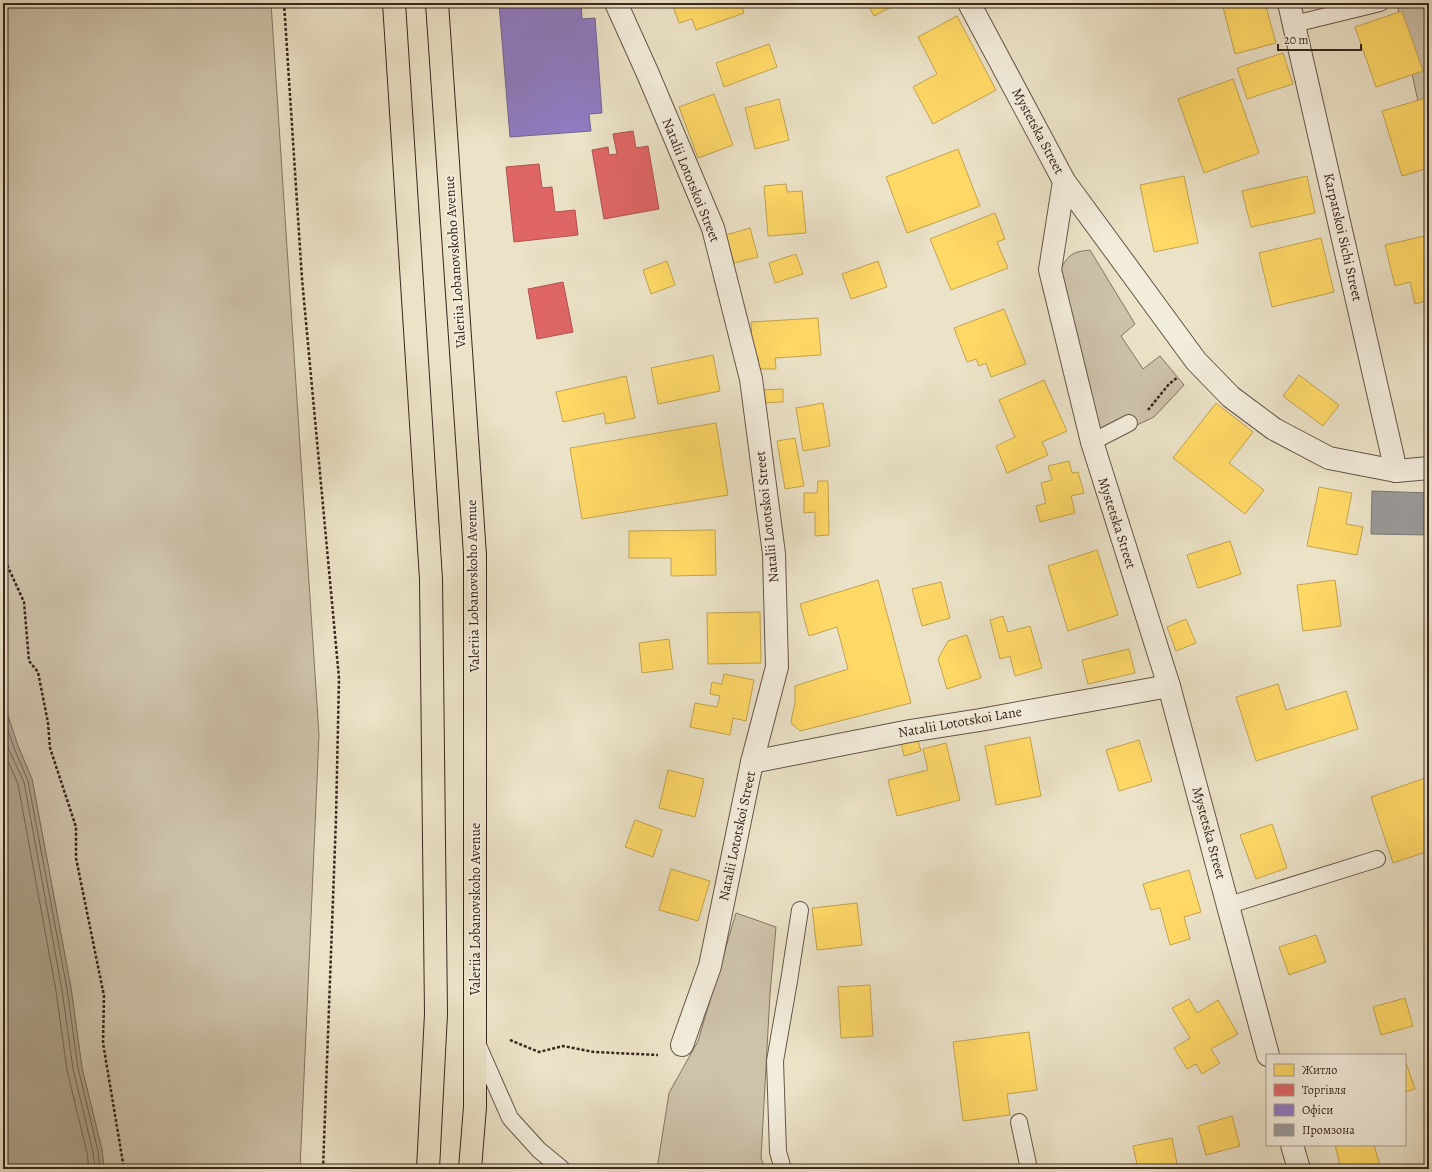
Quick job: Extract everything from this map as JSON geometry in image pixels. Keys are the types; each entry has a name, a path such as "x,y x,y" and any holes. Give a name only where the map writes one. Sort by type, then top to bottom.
{"main road":[{"path":"394,3 431,579 436,1014 428,1169"},
{"name":"Valeriia Lobanovskoho Avenue","path":"437,3 475,555 475,1107 470,1169"}],"street":[{"name":"Natalii Lototskoi Street","path":"616,3 648,74 713,228 751,379 774,554 777,667 752,762 710,966 682,1045"},
{"name":"Mystetska Street","path":"969,3 1064,181 1050,270 1092,442 1169,686 1268,1054"},
{"name":"Karpatskoi Sichi Street","path":"1289,3 1396,471"},
{"path":"1064,181 1196,361 1232,397 1274,429 1329,458 1396,471 1429,468"},
{"name":"Natalii Lototskoi Lane","path":"752,762 910,731 1169,686"},
{"path":"1292,1146 1299,1169"}],"lane":[{"path":"1294,24 1380,3"},
{"path":"1092,442 1129,423"},
{"path":"1229,906 1377,860"},
{"path":"783,1169 778,1152 775,1061 800,910"},
{"path":"475,1038 510,1118 539,1150 562,1169"},
{"path":"1018,1122 1029,1169"}],"path":[{"path":"284,3 302,279 339,678 336,818 323,1169"},
{"path":"1129,423 1148,411 1169,384 1196,361"},
{"path":"3,556 24,602 30,661 38,672 48,724 50,748 76,827 76,858 104,996 102,1043 124,1169"},
{"path":"510,1040 539,1052 563,1046 594,1052 662,1055 682,1045"}],"shaded area":[{"path":"3,3 271,3 319,735 300,1169 104,1169 102,1150 82,1068 71,988 32,779 18,746 8,716 3,709"},
{"path":"1397,3 1429,3 1429,153"},
{"path":"1090,250 1135,324 1121,336 1143,369 1160,356 1184,385 1154,417 1137,425 1130,417 1099,431 1060,270 1066,260 1075,253"},
{"path":"736,913 776,927 770,994 761,1158 765,1169 657,1169 669,1093 698,1041"}],"water":[{"path":"3,709 8,716 18,746 32,779 71,988 82,1068 102,1150 104,1169 4,1169 3,1166"}],"building: Житло":[{"path":"681,3 741,3 744,13 696,30 692,19 679,23 673,6"},
{"path":"867,3 899,3 874,16"},
{"path":"1236,3 1265,3 1276,43 1235,54 1223,7"},
{"path":"1402,11 1423,71 1376,87 1355,27"},
{"path":"957,16 996,90 933,124 913,87 937,74 918,37"},
{"path":"769,44 777,67 724,87 716,63"},
{"path":"1283,53 1293,84 1247,99 1237,68"},
{"path":"1233,79 1259,153 1204,173 1178,99"},
{"path":"714,94 733,145 698,158 679,107"},
{"path":"1429,97 1429,168 1402,176 1382,111"},
{"path":"779,99 789,140 755,149 745,108"},
{"path":"958,149 980,206 907,233 886,177"},
{"path":"1184,176 1198,243 1154,252 1140,185"},
{"path":"1307,176 1315,213 1251,227 1242,191"},
{"path":"786,184 787,192 802,191 806,233 768,236 764,186"},
{"path":"995,213 1005,239 997,242 1008,268 951,290 930,239"},
{"path":"750,228 758,257 734,263 726,235"},
{"path":"1429,235 1429,300 1415,304 1410,282 1395,286 1385,245"},
{"path":"1321,238 1334,292 1272,307 1259,253"},
{"path":"796,254 803,274 775,283 769,263"},
{"path":"667,261 675,285 651,294 643,270"},
{"path":"878,261 887,287 851,299 842,274"},
{"path":"1004,309 1026,364 991,377 986,363 979,366 976,359 967,362 954,328"},
{"path":"818,318 821,355 775,358 776,369 759,369 758,358 753,359 751,322"},
{"path":"713,355 720,391 658,404 651,368"},
{"path":"1299,375 1339,405 1323,426 1283,396"},
{"path":"626,376 635,418 606,424 604,413 563,422 556,392"},
{"path":"1044,380 1067,431 1042,442 1048,455 1007,473 996,446 1015,437 999,400"},
{"path":"783,389 783,402 762,403 761,390"},
{"path":"823,403 830,446 803,451 796,408"},
{"path":"1216,403 1253,432 1229,463 1264,490 1245,514 1173,458"},
{"path":"716,423 728,495 582,519 570,448"},
{"path":"795,438 804,486 785,489 777,441"},
{"path":"1069,461 1072,473 1078,472 1084,493 1071,496 1075,513 1040,522 1036,506 1046,503 1041,483 1052,480 1048,466"},
{"path":"818,481 828,481 829,535 815,536 815,512 804,513 804,493 817,493"},
{"path":"1319,487 1352,493 1346,524 1363,527 1357,555 1307,546"},
{"path":"715,530 716,575 671,576 671,558 629,558 629,531"},
{"path":"1230,541 1241,574 1198,588 1187,555"},
{"path":"1097,550 1118,615 1068,631 1048,566"},
{"path":"878,580 911,703 800,731 792,724 791,721 795,703 795,686 848,669 837,627 809,636 800,604"},
{"path":"1335,580 1341,626 1303,631 1297,585"},
{"path":"941,582 950,618 922,626 912,589"},
{"path":"760,612 761,663 708,664 707,613"},
{"path":"1003,616 1008,632 1030,626 1042,668 1015,676 1010,656 1000,659 990,620"},
{"path":"1186,619 1196,643 1176,651 1167,627"},
{"path":"967,635 981,678 947,689 938,659 948,641"},
{"path":"669,639 673,669 642,673 639,643"},
{"path":"1129,649 1135,673 1088,684 1082,660"},
{"path":"724,674 754,680 746,721 733,718 730,735 690,727 695,703 717,707 720,696 710,694 712,682 722,684"},
{"path":"1278,684 1286,710 1346,691 1358,729 1256,761 1236,697"},
{"path":"1030,737 1041,796 996,805 985,746"},
{"path":"917,738 921,751 904,756 901,743"},
{"path":"1139,740 1152,781 1119,791 1106,750"},
{"path":"946,743 960,800 897,816 888,780 928,770 923,749"},
{"path":"668,770 704,779 695,817 659,808"},
{"path":"1425,778 1429,789 1429,851 1393,863 1371,797"},
{"path":"635,820 662,830 653,857 625,847"},
{"path":"1272,824 1287,868 1256,879 1240,835"},
{"path":"671,869 710,881 698,921 659,910"},
{"path":"1189,870 1201,912 1184,917 1190,939 1170,945 1160,908 1151,910 1143,884"},
{"path":"857,903 862,945 817,950 812,908"},
{"path":"1316,935 1326,962 1289,975 1279,947"},
{"path":"870,985 873,1036 841,1038 838,987"},
{"path":"1405,998 1413,1026 1381,1035 1373,1007"},
{"path":"1189,999 1197,1013 1218,1000 1238,1034 1211,1049 1220,1063 1202,1074 1196,1064 1187,1069 1174,1048 1190,1038 1172,1008"},
{"path":"1029,1032 1037,1090 1007,1094 1010,1115 963,1121 953,1042"},
{"path":"1406,1063 1415,1089 1406,1092"},
{"path":"1232,1116 1240,1146 1206,1155 1198,1126"},
{"path":"1172,1138 1178,1169 1138,1169 1133,1146"},
{"path":"1335,1146 1374,1146 1381,1169 1341,1169"}],"building: Торгівля":[{"path":"633,131 636,148 648,146 659,209 604,219 592,150 608,147 609,155 617,154 613,134"},
{"path":"539,164 542,188 552,187 555,212 575,210 578,235 514,242 506,167"},
{"path":"563,282 573,332 537,339 528,289"}],"building: Офіси":[{"path":"581,3 582,19 595,18 602,113 589,114 591,131 510,137 499,4"}],"building: Промзона":[{"path":"1372,491 1429,493 1429,535 1371,534"}]}
